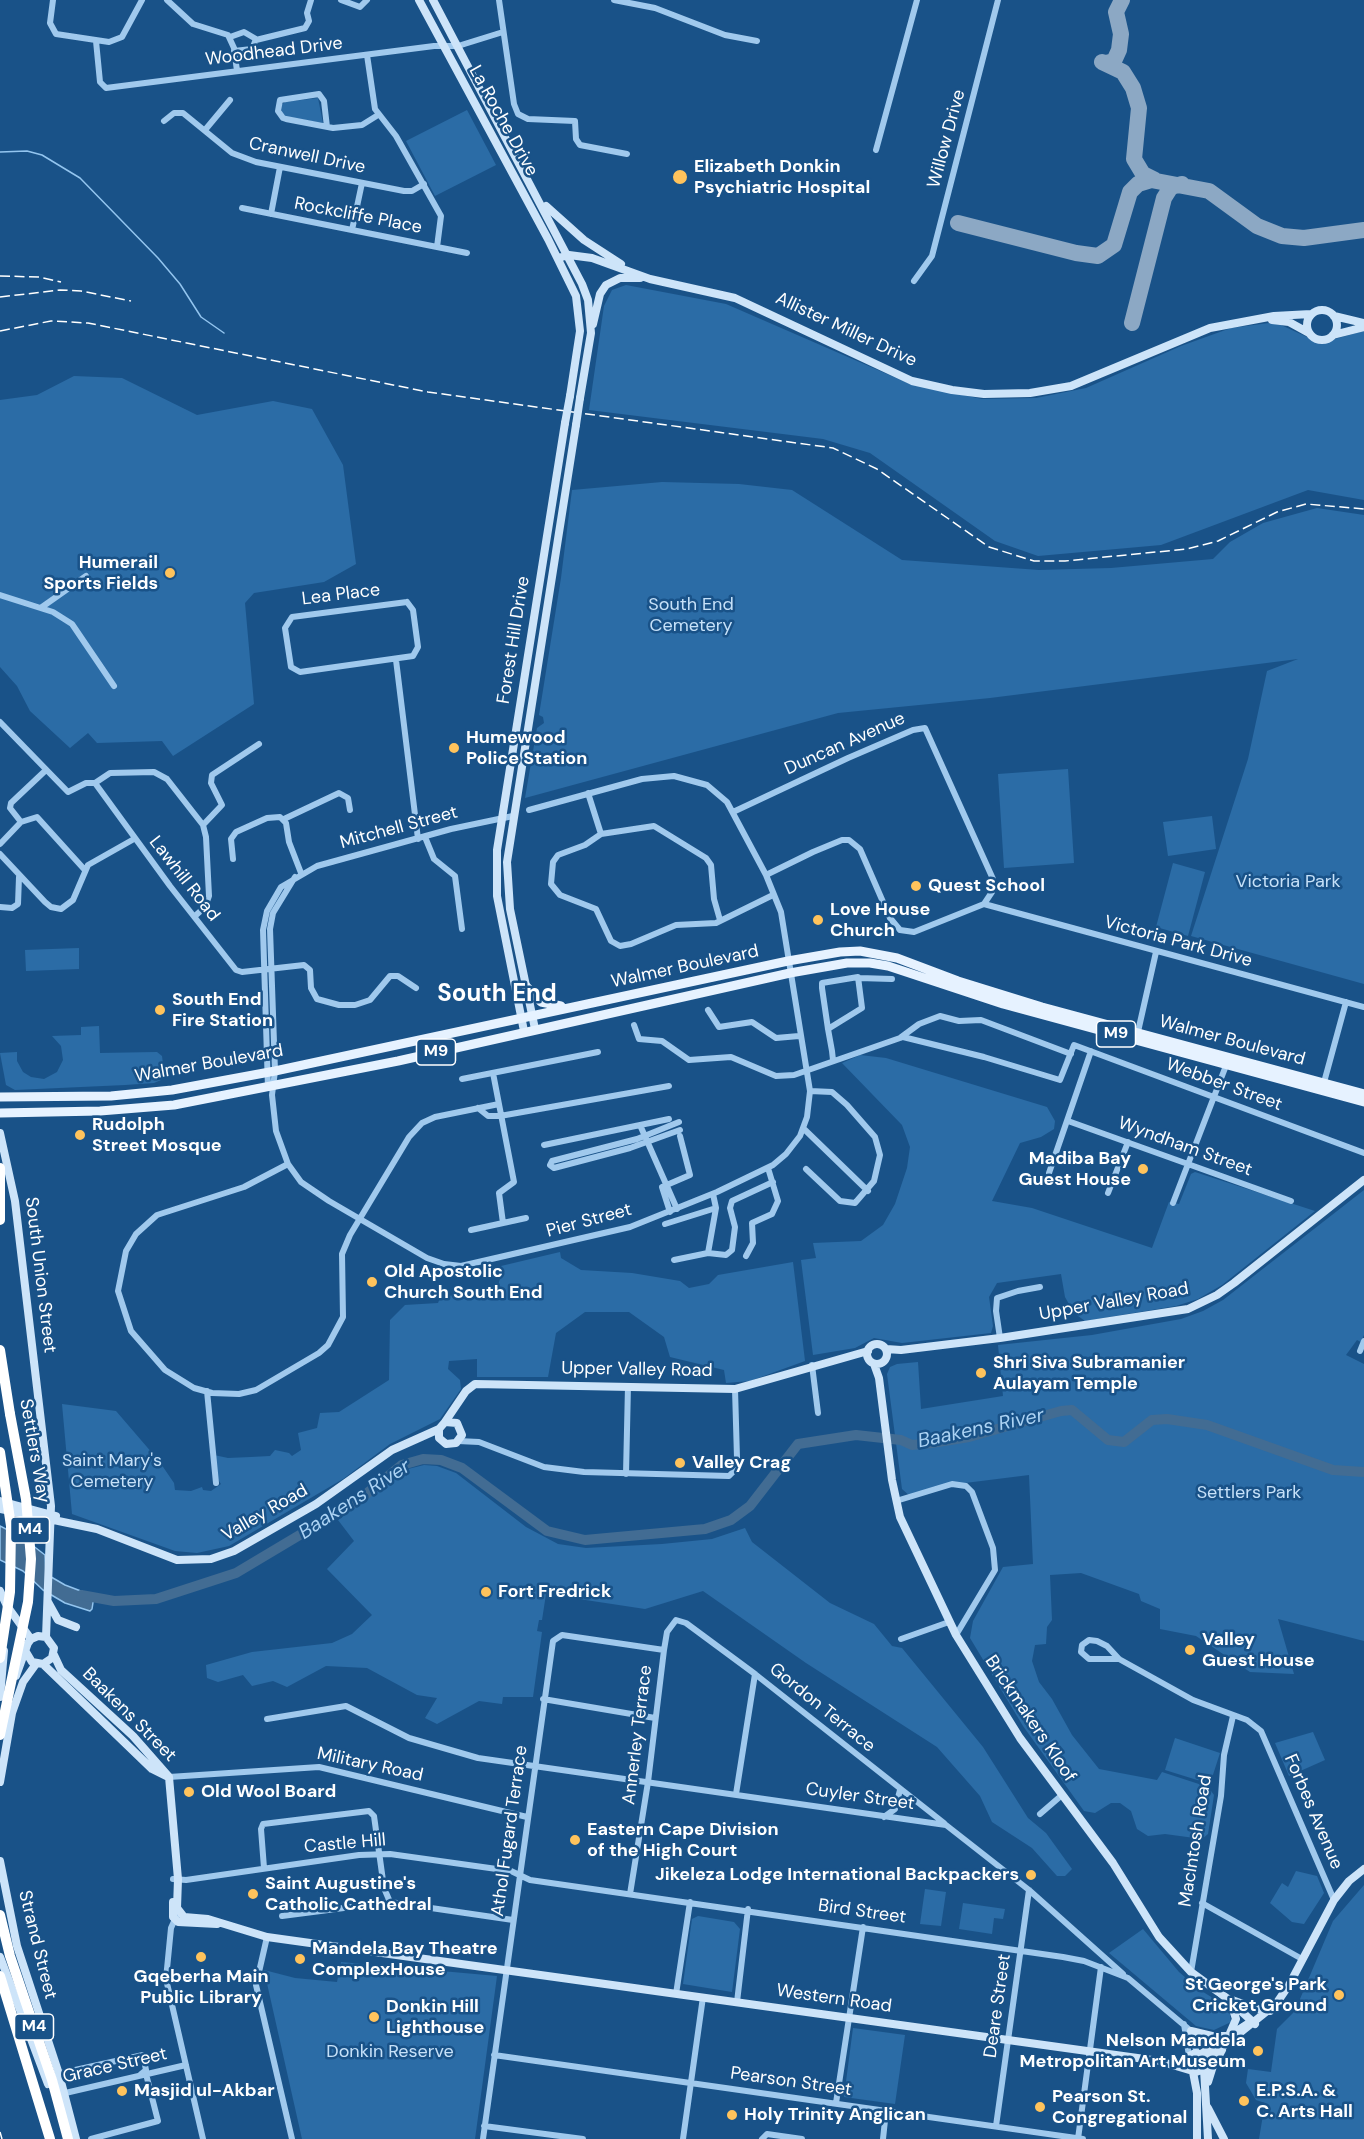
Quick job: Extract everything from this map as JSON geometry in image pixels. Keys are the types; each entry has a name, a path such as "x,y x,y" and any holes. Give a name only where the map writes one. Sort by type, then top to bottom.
{"highway":[{"path":"0,1168 0,1220"},
{"name":"Settlers Way","path":"0,1350 26,1498 31,1559 28,1602 0,1735"},
{"name":"Settlers Way","path":"0,1452 11,1535 10,1592 0,1658"},
{"name":"M4","path":"0,1915 10,1956 52,2080 66,2139"},
{"name":"M4","path":"0,1976 50,2139"}],"main road":[{"name":"Walmer Boulevard","path":"0,1097 142,1094 271,1072 840,952 877,953 990,991 1137,1036 1323,1087 1364,1102"},
{"name":"Walmer Boulevard","path":"0,1113 156,1108 272,1089 524,1031 790,973 847,963 888,966 993,1001 1137,1036"},
{"path":"526,986 541,1002 571,1007"},
{"name":"Walmer Boulevard","path":"1323,1087 1364,1094"}],"street":[{"path":"53,0 50,23 56,34 96,41 115,41 122,37 142,0"},
{"path":"230,37 244,33 256,40 305,28 309,21 307,13 311,0"},
{"path":"341,0 360,8 367,0"},
{"name":"La Roche Drive","path":"419,0 558,258"},
{"name":"La Roche Drive","path":"433,0 569,255"},
{"path":"499,0 514,104 518,114 533,119 575,121 577,142 586,148 627,154"},
{"path":"614,0 655,8 725,35 757,41"},
{"path":"876,150 917,0"},
{"name":"Willow Drive","path":"914,281 932,256 998,0"},
{"path":"172,2 193,24 225,33 230,37 237,71"},
{"path":"443,46 458,46 503,32"},
{"path":"234,51 252,50 256,40"},
{"name":"Woodhead Drive","path":"96,41 100,82 102,87 109,88 443,46"},
{"path":"367,55 373,103 378,115 396,136 441,216 437,247"},
{"path":"327,127 324,101 319,94 280,100 278,111 283,118 327,127 362,125 378,115"},
{"path":"205,129 230,100"},
{"name":"Cranwell Drive","path":"164,121 174,113 183,113 236,156 280,167 408,191 424,184"},
{"path":"272,214 280,167"},
{"path":"352,230 362,183"},
{"path":"539,199 584,240 648,278"},
{"name":"Rockcliffe Place","path":"242,208 467,253"},
{"name":"Allister Miller Drive","path":"558,258 569,255 592,258 648,278 735,298 912,381 984,394 1030,393 1071,386 1107,373 1186,337 1221,325 1311,314"},
{"name":"Forest Hill Drive","path":"535,1029 507,889 513,816 591,333 588,300 569,255"},
{"name":"Forest Hill Drive","path":"524,1031 497,896 496,861 566,423 580,317 576,296 558,258"},
{"path":"591,333 598,299 606,285 620,279 648,278"},
{"path":"1322,310 1364,325 1320,340 1309,333 1307,323 1311,314 1322,310"},
{"path":"1333,335 1336,327 1334,316"},
{"name":"Allister Miller Drive","path":"1256,319 1289,322 1309,333"},
{"path":"42,607 86,576"},
{"path":"0,595 42,607 72,624 114,686"},
{"name":"Lea Place","path":"407,602 413,610 418,647 413,656 396,660 296,672 289,663 286,624 288,619 295,616 407,602"},
{"path":"396,660 418,839"},
{"path":"0,722 68,792 86,783 94,783 110,773 160,774 203,825 207,846 208,896 205,907 195,916"},
{"name":"Duncan Avenue","path":"733,812 848,758 913,730 925,728 993,879 992,891 984,904"},
{"path":"203,825 222,805 211,783 213,772 259,744"},
{"path":"21,822 10,805 46,770"},
{"path":"529,810 642,779 674,776 707,785 719,794 733,812 766,875 784,925 788,962"},
{"name":"Lawhill Road","path":"94,783 134,839 236,970 240,972 263,969"},
{"path":"233,859 231,839 236,832 267,818 284,819 339,793 348,798 350,810"},
{"path":"588,793 601,834"},
{"name":"Mitchell Street","path":"271,1072 263,969 263,930 267,911 281,887 317,866 513,816"},
{"path":"0,843 21,822 34,817 42,820 84,869"},
{"path":"271,1072 271,922 282,896 298,875 284,819"},
{"path":"720,920 714,899 711,865 701,853 654,826 601,834 585,845 558,855 554,862 551,880 553,889 560,895 596,909 611,941 625,945 676,925 704,925 720,920 773,895"},
{"path":"425,837 434,859 455,876 462,928"},
{"path":"0,854 51,907 61,909 74,900 84,869 134,839"},
{"path":"766,875 842,840 854,843 860,849 890,918 896,927 905,932 914,932 984,904"},
{"path":"0,907 12,908 18,904 19,876"},
{"name":"Victoria Park Drive","path":"984,904 1364,1007"},
{"path":"1137,1036 1156,952"},
{"name":"Pier Street","path":"271,1072 276,1131 288,1164 301,1182 427,1258 444,1264 461,1266 582,1240 630,1227 713,1194 768,1168 786,1154 803,1128 810,1104 810,1091 788,962"},
{"path":"263,969 299,964 307,967 314,996 321,1002 334,1005 355,1005 370,1000 387,979 394,975 416,988"},
{"path":"828,1029 862,1008 860,978"},
{"path":"833,1060 822,984 860,978 892,979"},
{"path":"1323,1087 1346,1002"},
{"path":"708,1010 720,1027 752,1022 776,1038 799,1036"},
{"path":"634,1025 639,1039 662,1041 689,1060 731,1057 776,1076 806,1071 885,1041 903,1037 984,1057 1060,1080 1071,1054 974,1018 959,1021 934,1017 919,1024 903,1037"},
{"name":"Webber Street","path":"1071,1054 1074,1045 1364,1153"},
{"path":"1049,1173 1091,1051"},
{"path":"462,1079 597,1052"},
{"path":"1173,1203 1228,1061"},
{"path":"493,1073 499,1104 497,1116 514,1182 499,1193 503,1223"},
{"path":"478,1108 488,1116 497,1116 669,1086"},
{"path":"806,1169 836,1198 846,1203 855,1203 868,1191 879,1167 879,1149 875,1137 832,1092 810,1091"},
{"path":"288,1164 244,1187 157,1215 136,1234 126,1251 118,1291 131,1330 165,1370 194,1388 239,1394 256,1390 328,1345 343,1317 342,1254 409,1137 422,1124 435,1117 499,1104"},
{"path":"544,1145 669,1119"},
{"name":"Wyndham Street","path":"1068,1121 1291,1201"},
{"path":"670,1212 661,1189 667,1184 690,1175 680,1133 647,1139 551,1161 550,1165 554,1168 647,1139 679,1122"},
{"path":"640,1125 677,1209"},
{"path":"803,1128 868,1191"},
{"name":"South Union Street","path":"0,1133 15,1201 52,1517 46,1637"},
{"path":"1108,1193 1128,1142"},
{"path":"747,1256 753,1243 752,1224 770,1216 778,1201 768,1168"},
{"name":"Upper Valley Road","path":"442,1426 469,1389 483,1383 735,1389 762,1383 812,1365 854,1356 878,1357 901,1350 1000,1338 1175,1311 1201,1304 1234,1282 1364,1180"},
{"path":"674,1260 708,1253 726,1254 732,1250 735,1227 730,1208 732,1201 772,1182"},
{"path":"708,1253 716,1208 713,1194"},
{"path":"665,1224 716,1208"},
{"path":"471,1230 526,1218"},
{"path":"1000,1338 996,1311 998,1298 1040,1287"},
{"path":"1360,1351 1364,1341"},
{"name":"Brickmakers Kloof","path":"878,1357 896,1501 908,1536 956,1635 1020,1738 1113,1863 1159,1937 1191,1972 1256,2021"},
{"path":"812,1365 818,1413"},
{"path":"626,1474 628,1386"},
{"path":"426,1435 449,1444 458,1441 478,1442 544,1467 626,1474 725,1476 734,1473 736,1469 735,1389"},
{"path":"207,1391 216,1483"},
{"path":"458,1441 462,1432 457,1423 460,1403"},
{"path":"440,1440 442,1426 457,1423"},
{"name":"Valley Road","path":"0,1501 97,1529 177,1560 211,1559 234,1551 269,1532 324,1499 392,1450 442,1426"},
{"path":"896,1501 957,1484 966,1486 972,1492 993,1548 996,1564 992,1577 956,1635"},
{"name":"Valley Road","path":"0,1509 52,1517"},
{"path":"0,1591 7,1606 31,1639"},
{"path":"48,1599 58,1620 76,1627"},
{"path":"0,1697 7,1606"},
{"name":"Annerley Terrace","path":"630,1894 648,1782 664,1650 670,1626 676,1620"},
{"name":"Gordon Terrace","path":"676,1620 686,1623 755,1674 946,1825"},
{"path":"901,1639 949,1622"},
{"path":"0,1708 31,1639 38,1636 46,1637 53,1644 54,1655 39,1664 23,1682 12,1713 0,1782"},
{"name":"Athol Fugard Terrace","path":"483,2139 533,1767 552,1644 558,1636 664,1650"},
{"path":"1119,1659 1089,1659 1081,1652 1082,1645 1089,1640 1097,1641 1107,1646 1119,1659 1193,1700 1233,1716"},
{"path":"26,1652 29,1659 39,1664"},
{"name":"Baakens Street","path":"54,1655 61,1670 133,1736 169,1777"},
{"name":"Baakens Street","path":"39,1664 152,1769 169,1777"},
{"path":"736,1794 755,1674"},
{"path":"543,1699 655,1718"},
{"name":"Cuyler Street","path":"267,1719 346,1706 424,1744 478,1758 946,1825"},
{"name":"Forbes Avenue","path":"1233,1716 1247,1720 1265,1736 1334,1900"},
{"name":"MacIntosh Road","path":"1191,1972 1221,1796 1224,1755 1233,1716"},
{"name":"Military Road","path":"169,1777 319,1767 527,1817"},
{"path":"169,1777 176,1865 177,1915 165,1976 203,2139"},
{"path":"884,1817 895,1809 900,1790"},
{"path":"1040,1814 1062,1796"},
{"path":"264,1868 261,1829 263,1824 369,1811 374,1816 384,1888 390,1902"},
{"path":"946,1825 1029,1890 1128,1978"},
{"name":"Castle Hill","path":"176,1879 380,1854 519,1873"},
{"name":"Strand Street","path":"0,1861 17,1946 59,2074 76,2139"},
{"path":"1196,2062 1270,2011 1284,1994 1334,1900 1349,1881 1364,1869"},
{"name":"Bird Street","path":"519,1873 526,1879 1021,1950 1063,1957 1101,1967 1128,1978 1184,2024 1191,2031 1196,2062"},
{"name":"Deare Street","path":"996,2126 1029,1890"},
{"path":"282,1916 390,1902 513,1920"},
{"path":"676,1994 690,1902"},
{"path":"1202,1903 1302,1959"},
{"path":"737,2002 748,1910"},
{"name":"Western Road","path":"177,1915 187,1924 221,1924 267,1937 1159,2061 1196,2062"},
{"path":"836,2103 863,1927"},
{"path":"267,1937 256,1985 292,2139"},
{"name":"Strand Street","path":"0,1957 66,2139"},
{"path":"1080,2139 1088,2051 1101,1967"},
{"path":"1208,2139 1207,2101 1213,2066 1227,2039 1236,2014 1219,1993"},
{"path":"683,2139 703,1997"},
{"path":"1228,1999 1270,2011"},
{"path":"1184,2024 1207,2101 1224,2139"},
{"path":"1191,2031 1227,2039"},
{"path":"45,2077 142,2055 146,2070 143,2074 158,2121 91,2139"},
{"name":"Pearson Street","path":"495,2055 1080,2139"},
{"name":"Western Road","path":"1159,2061 1173,2066 1196,2062"},
{"path":"1196,2062 1197,2139"},
{"name":"Grace Street","path":"52,2096 186,2065"},
{"path":"1173,2066 1186,2075 1197,2093"},
{"path":"883,2139 886,2111"},
{"path":"484,2126 583,2139"},
{"path":"762,2139 767,2134 802,2139"}],"green space":[{"path":"318,98 323,123 282,116 281,105 285,102"},
{"path":"467,110 496,165 435,196 406,141"},
{"path":"626,285 726,304 910,384 982,399 1036,398 1086,388 1181,346 1231,328 1269,323 1281,325 1320,343 1364,331 1364,500 1308,490 1161,545 1038,556 995,541 870,453 823,439 589,410 604,306 612,290"},
{"name":"Humerail Sports Fields","path":"74,376 122,378 197,415 273,401 312,409 343,465 356,564 324,582 254,593 245,603 254,704 173,756 162,741 97,743 88,733 70,748 30,711 17,686 0,667 0,400 37,395"},
{"name":"South End Cemetery","path":"662,482 739,484 792,490 902,560 1039,570 1111,568 1213,559 1230,542 1263,523 1317,508 1364,515 1364,984 1191,936 1248,759 1267,671 1298,659 990,698 838,713 525,798 537,728 544,723 543,717 539,715 561,578 572,490"},
{"path":"1068,769 1074,863 1004,868 998,774"},
{"path":"1212,816 1216,849 1168,856 1163,822"},
{"path":"1173,863 1205,872 1188,936 1156,927"},
{"path":"79,948 79,969 26,971 25,950"},
{"path":"99,1026 100,1053 157,1052 162,1056 164,1073 161,1080 154,1083 125,1085 15,1090 6,1085 0,1053 17,1052 17,1061 23,1072 31,1077 44,1079 57,1072 63,1060 61,1046 52,1036 81,1035 81,1027"},
{"path":"860,1055 886,1058 1047,1107 1055,1121 1054,1129 1041,1137 1020,1143 992,1201 1032,1208 1152,1248 1169,1202 1179,1204 1191,1174 1195,1172 1315,1211 1222,1285 1198,1299 1176,1306 1085,1321 1074,1313 1065,1297 1061,1274 997,1283 989,1297 993,1326 991,1333 902,1343 874,1338 855,1348 813,1355 801,1260 816,1258 813,1243 861,1241 883,1225 895,1204 907,1168 910,1147 902,1125 842,1063"},
{"name":"Settlers Park","path":"1364,1190 1364,1335 1361,1342 1357,1340 1346,1355 1364,1364 1364,1641 1278,1619 1294,1674 1250,1672 1196,1636 1160,1629 1160,1609 1141,1601 1139,1594 1081,1573 1050,1575 1052,1620 1047,1627 1046,1644 1035,1645 1032,1661 1039,1682 1052,1699 1072,1735 1099,1769 1157,1780 1162,1772 1208,1787 1214,1795 1208,1834 1202,1839 1165,1834 1148,1836 1137,1829 1131,1811 1120,1803 1111,1803 1095,1813 1084,1811 1023,1726 970,1638 973,1621 1003,1567 1033,1564 1029,1475 957,1484 910,1496 902,1489 887,1374 890,1367 918,1362 921,1409 1003,1396 998,1345 1092,1335 1181,1319 1203,1311 1223,1300"},
{"name":"Saint Mary's Cemetery","path":"560,1252 561,1258 581,1270 632,1273 680,1281 689,1288 709,1284 718,1275 793,1262 805,1361 750,1381 726,1383 724,1370 670,1357 664,1337 629,1312 585,1312 556,1333 548,1377 477,1377 477,1359 449,1361 448,1369 460,1380 461,1389 440,1419 390,1444 343,1479 229,1546 197,1553 175,1551 72,1514 62,1404 116,1411 159,1461 174,1483 175,1490 191,1491 202,1487 203,1490 211,1491 221,1484 217,1478 214,1455 228,1458 270,1456 275,1450 289,1453 292,1456 301,1450 298,1433 317,1428 320,1413 339,1412 389,1380 390,1320 405,1305 438,1303 440,1298 498,1285 502,1273 501,1266"},
{"path":"424,1465 437,1466 456,1473 526,1527 558,1544 586,1548 662,1544 712,1539 745,1528 752,1542 830,1603 874,1624 892,1646 902,1648 983,1747 1028,1818 1046,1833 1072,1869 1065,1876 1057,1876 1032,1848 992,1822 980,1796 937,1747 806,1663 703,1591 645,1609 546,1594 542,1620 539,1620 537,1631 542,1632 533,1697 503,1697 502,1704 479,1701 437,1724 425,1718 437,1698 417,1695 367,1668 326,1666 287,1687 273,1681 252,1686 243,1675 218,1682 207,1678 206,1665 252,1652 332,1643 352,1634 372,1615 327,1569 354,1541 338,1520 404,1470"},
{"path":"1313,1732 1325,1760 1289,1776 1275,1743"},
{"path":"1175,1738 1220,1753 1210,1784 1165,1770"},
{"path":"1296,1871 1317,1876 1324,1893 1304,1924 1292,1922 1270,1903 1282,1883 1288,1887"},
{"path":"1364,1885 1364,2139 1259,2139 1265,2103 1256,2100 1246,2083 1248,2069 1271,2072 1277,2029 1301,2005 1300,1999 1333,1921"},
{"path":"925,1889 946,1892 941,1926 920,1924"},
{"path":"963,1903 1005,1909 1003,1919 994,1918 992,1934 959,1929"},
{"path":"698,1916 734,1922 740,1929 732,1992 683,1984 692,1919"},
{"path":"1143,1929 1179,1972 1200,1990 1229,2008 1231,2022 1214,2030 1196,2026 1109,1953"},
{"name":"Donkin Reserve","path":"341,1962 497,1976 475,2139 302,2139 264,1970 295,1978 337,1982"},
{"path":"853,2028 905,2035 895,2104 844,2097"}],"shaded area":[{"path":"0,1526 23,1538 45,1555 46,1574 65,1585 94,1596 92,1609 90,1611 65,1603 43,1590 23,1571 0,1560"}],"waterway":[{"path":"0,152 27,151 42,155 80,178 158,258 180,284 201,317 224,333"},
{"name":"Baakens River","path":"81,1595 114,1601 156,1599 236,1573 360,1499 402,1465 423,1459 441,1460 462,1468 547,1531 585,1540 705,1529 731,1520 750,1506 798,1444 856,1435 901,1440 912,1445 932,1443 969,1437 1061,1411 1072,1410 1108,1440 1124,1442 1152,1420 1167,1419 1207,1425 1333,1470 1364,1472"}],"taxiway":[{"path":"1106,63 1114,61 1119,50 1121,34 1116,12 1122,0"},
{"path":"1102,62 1123,72 1133,88 1139,108 1134,159 1143,174 1155,180"},
{"path":"958,223 1076,253 1098,256 1114,245 1130,192 1138,184 1151,180 1209,191 1257,226 1282,236 1304,238 1364,230"},
{"path":"1132,323 1164,198 1171,187 1182,184"}],"railway":[{"path":"0,276 39,277 61,282"},
{"path":"0,297 60,290 81,291 131,301"},
{"path":"0,331 51,321 88,323 428,392 833,448 877,469 989,547 1034,561 1065,561 1187,549 1218,541 1277,512 1306,504 1364,509"},
{"path":"0,2132 2,2139"}],"place":[{"name":"Elizabeth Donkin Psychiatric Hospital","path":"680,177"},
{"name":"Humerail Sports Fields","path":"170,573"},
{"name":"Humewood Police Station","path":"454,748"},
{"name":"Quest School","path":"916,886"},
{"name":"Love House Church","path":"818,920"},
{"name":"South End Fire Station","path":"160,1010"},
{"name":"Rudolph Street Mosque","path":"80,1135"},
{"name":"Madiba Bay Guest House","path":"1143,1169"},
{"name":"Old Apostolic Church South End","path":"372,1282"},
{"name":"Shri Siva Subramanier Aulayam Temple","path":"981,1373"},
{"name":"Valley Crag","path":"680,1463"},
{"name":"Fort Fredrick","path":"486,1592"},
{"name":"Valley Guest House","path":"1190,1650"},
{"name":"Old Wool Board","path":"189,1792"},
{"name":"Eastern Cape Division of the High Court","path":"575,1840"},
{"name":"Jikeleza Lodge International Backpackers","path":"1031,1875"},
{"name":"Saint Augustine's Catholic Cathedral","path":"253,1894"},
{"name":"Gqeberha Main Public Library","path":"201,1957"},
{"name":"Mandela Bay Theatre ComplexHouse","path":"300,1959"},
{"name":"St George's Park Cricket Ground","path":"1339,1995"},
{"name":"Donkin Hill Lighthouse","path":"374,2017"},
{"name":"Nelson Mandela Metropolitan Art Museum","path":"1258,2051"},
{"name":"Masjid ul-Akbar","path":"122,2091"},
{"name":"E.P.S.A. & C. Arts Hall","path":"1244,2101"},
{"name":"Pearson St. Congregational","path":"1040,2107"},
{"name":"Holy Trinity Anglican","path":"732,2115"}],"district":[{"name":"South End","path":"497,995"}],"park label":[{"name":"Victoria Park","path":"1288,882"}]}
